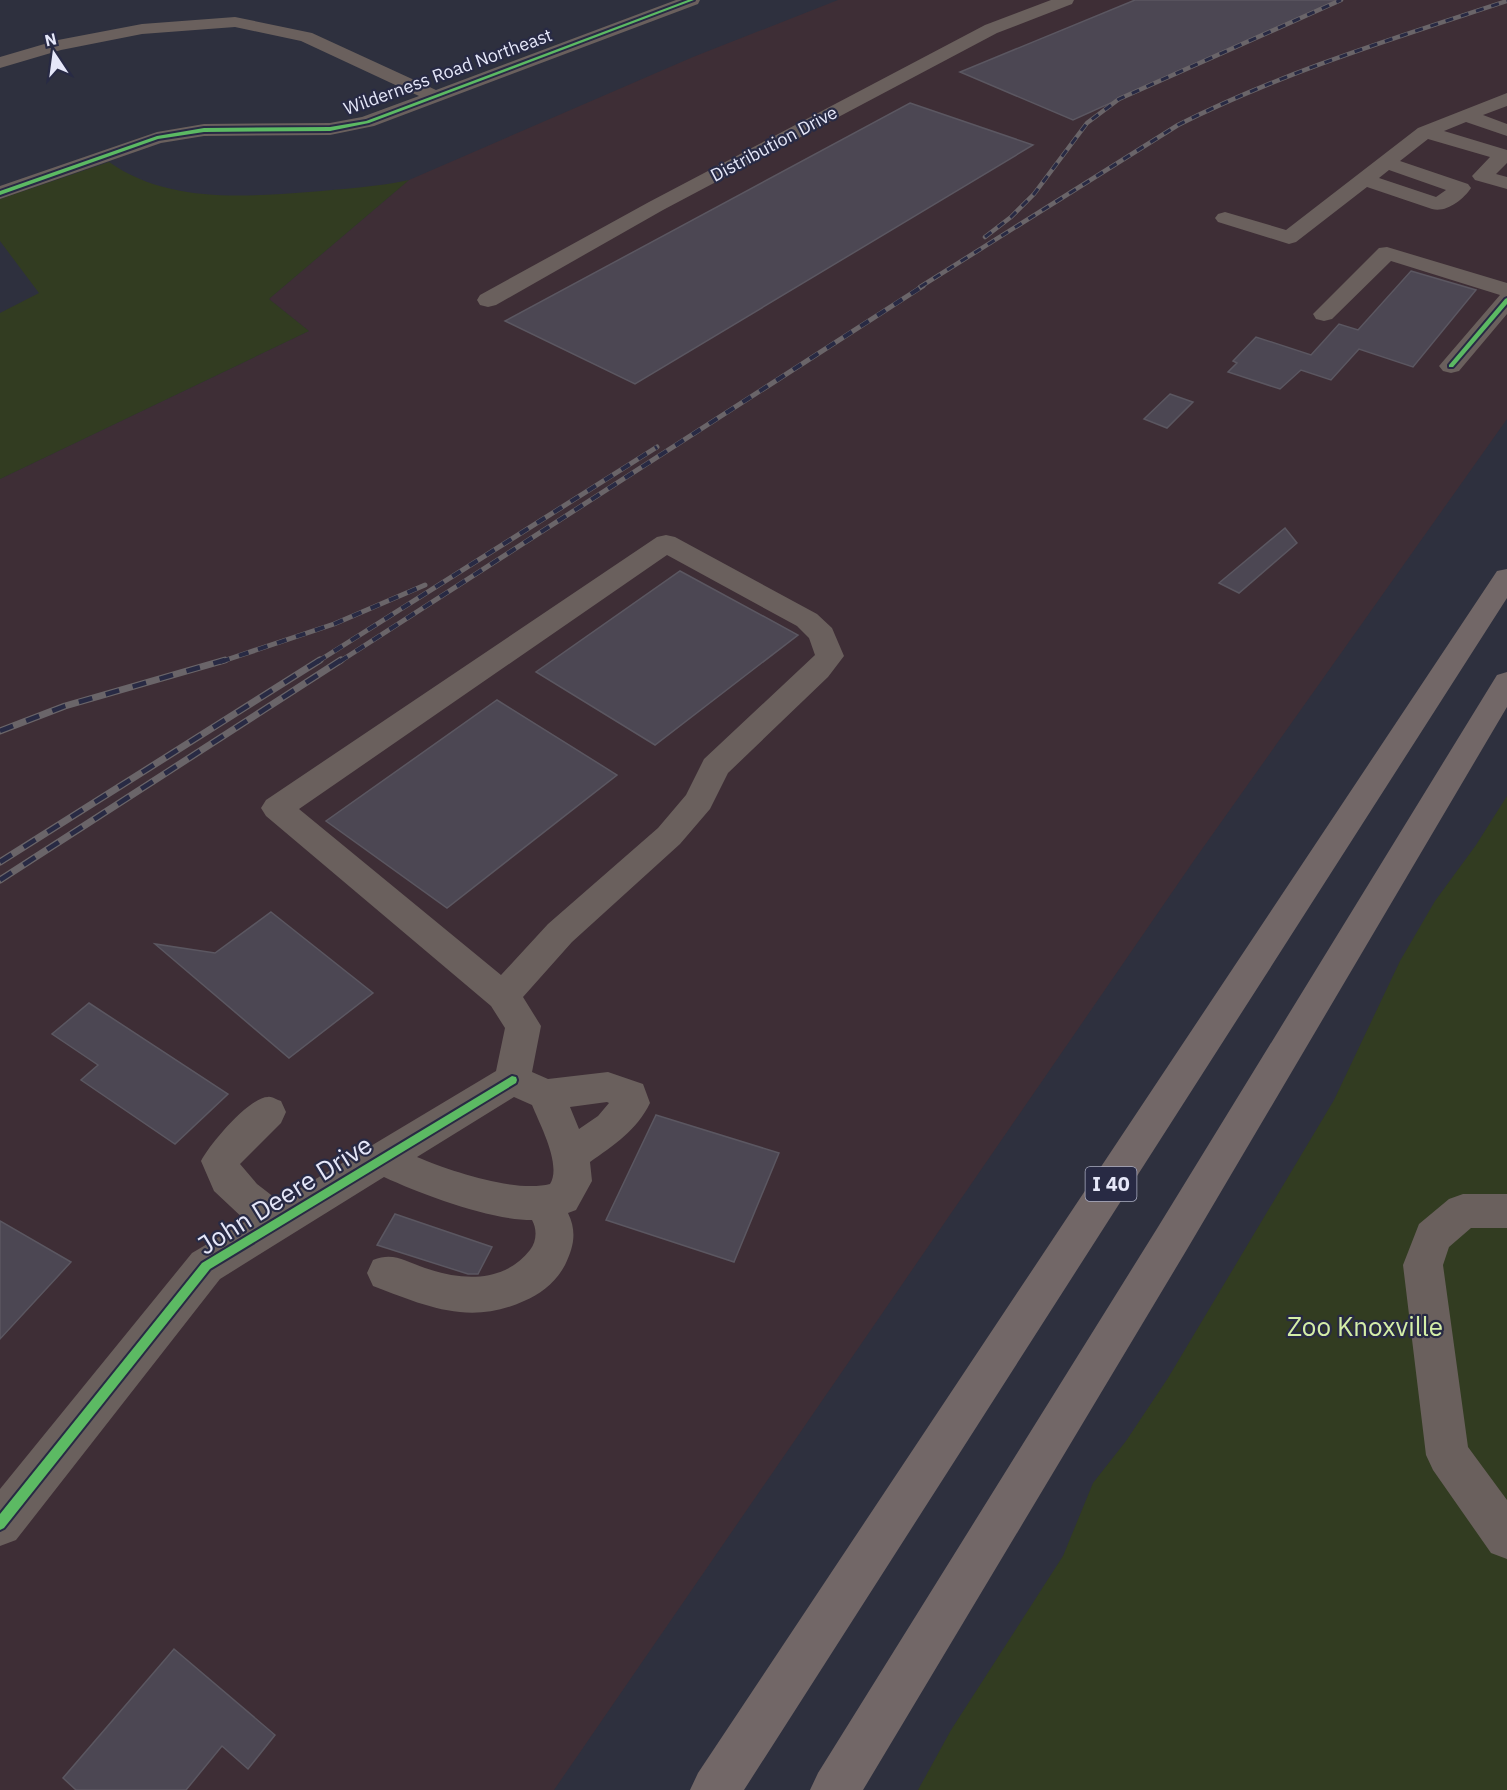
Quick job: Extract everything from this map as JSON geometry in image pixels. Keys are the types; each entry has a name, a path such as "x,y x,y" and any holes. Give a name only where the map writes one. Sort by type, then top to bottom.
{"highway":[{"name":"I 40","path":"715,1790 1507,577"},
{"path":"835,1790 1166,1249 1507,682"}],"street":[{"name":"Wilderness Road Northeast","path":"0,193 158,138 204,130 330,129 367,122 692,0"},
{"name":"Distribution Drive","path":"488,300 656,206 991,29 1066,0"},
{"path":"0,63 58,45 240,14 306,37 434,96"},
{"path":"1484,88 1504,103"},
{"path":"1225,218 1289,238 1425,132 1464,115 1504,103"},
{"path":"1464,115 1507,130"},
{"path":"1425,132 1505,155"},
{"path":"1482,176 1505,155"},
{"path":"1391,157 1507,183"},
{"path":"1363,179 1439,205 1461,188 1391,157"},
{"path":"1324,314 1388,253 1507,290"},
{"path":"1451,366 1507,300"},
{"path":"382,1159 425,1178 513,1203 543,1203 562,1198 573,1181 571,1155 538,1098 523,1026 503,996 277,808 666,543 807,620 822,634 830,656 715,767 699,801 669,836 560,933 503,996"},
{"path":"538,1098 613,1088 630,1095 632,1103 611,1127 571,1155"},
{"name":"John Deere Drive","path":"0,1524 206,1266 382,1159 538,1098"},
{"path":"268,1112 226,1152 220,1161 222,1172 243,1194 278,1222"},
{"path":"387,1273 453,1294 501,1292 524,1282 540,1268 555,1241 555,1225 543,1203"},
{"path":"1507,1211 1463,1211 1433,1236 1423,1265 1448,1455 1507,1537"}],"shaded area":[{"path":"838,0 1507,0 1507,419 1195,859 554,1790 0,1790 0,479 309,331 269,299 409,180 693,57"}],"green space":[{"path":"109,162 155,185 180,191 232,196 359,188 409,180 269,299 309,331 0,479 0,313 39,293 0,241 0,199"},
{"name":"Zoo Knoxville","path":"1507,796 1507,1790 918,1790 951,1730 1063,1556 1093,1483 1126,1441 1168,1378 1334,1100 1400,961 1435,901 1476,845"}],"building":[{"path":"1135,0 1339,0 1073,120 960,72"},
{"path":"910,103 1033,145 635,384 505,321"},
{"path":"1411,271 1476,290 1413,367 1359,349 1331,380 1301,370 1280,389 1228,372 1237,363 1233,361 1256,337 1311,355 1339,324 1358,330"},
{"path":"1170,394 1193,402 1167,428 1144,419"},
{"path":"1285,528 1297,543 1239,593 1219,583"},
{"path":"680,571 798,635 655,745 536,672"},
{"path":"497,700 617,775 447,908 326,821"},
{"path":"271,912 373,993 289,1058 155,944 215,953"},
{"path":"89,1003 228,1094 175,1144 81,1080 98,1065 52,1034"},
{"path":"656,1115 779,1153 734,1262 606,1220"},
{"path":"395,1214 492,1247 478,1274 468,1274 377,1245"},
{"path":"0,1221 71,1262 0,1339"},
{"path":"174,1649 275,1735 248,1769 222,1746 186,1790 76,1790 63,1778"}],"railway":[{"path":"985,237 1011,217 1034,194 1087,123 1119,99 1341,0"},
{"path":"920,287 1178,125 1299,72 1507,1"},
{"path":"339,662 923,286"},
{"path":"317,662 657,447"},
{"path":"220,662 334,624 425,585"},
{"path":"0,731 65,706 225,660"},
{"path":"0,862 320,660"},
{"path":"0,880 341,660"}],"cycle path":[{"path":"0,193 157,138 204,130 330,129 367,122 692,0"},
{"path":"1451,366 1507,300"},
{"path":"0,1524 206,1266 512,1080"}]}
